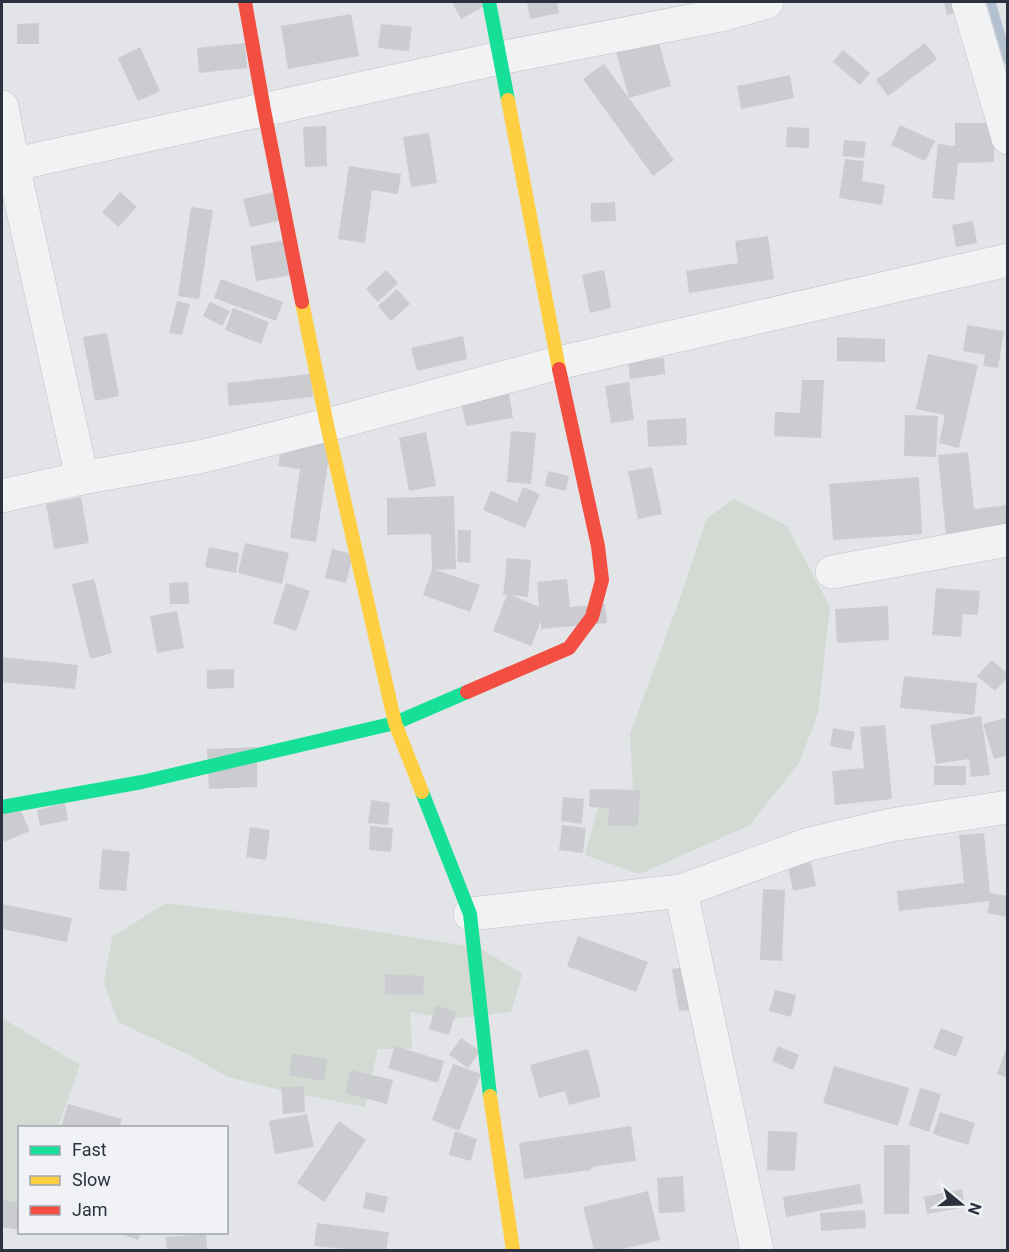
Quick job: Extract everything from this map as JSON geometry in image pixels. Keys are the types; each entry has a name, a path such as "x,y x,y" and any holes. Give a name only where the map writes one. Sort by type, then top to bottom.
{"street":[{"path":"245,2 264,110 327,425 395,723 470,914 486,1067 502,1189 513,1251"},
{"path":"2,807 142,782 395,723 568,648 592,616 602,580 598,546 558,363 489,2"},
{"path":"7,166 500,58 721,15 767,2"},
{"path":"968,2 1008,138"},
{"path":"2,107 7,166 82,478"},
{"path":"2,496 82,478 204,456 558,363 1008,260"},
{"path":"832,572 1008,540"},
{"path":"470,914 681,891 809,844 891,825 1008,807"},
{"path":"681,891 756,1251"}],"shaded area":[{"path":"734,499 787,526 830,607 818,713 800,761 750,825 640,874 585,855 599,804 633,791 630,734 707,518"},
{"path":"166,903 296,919 480,948 522,974 511,1012 452,1019 410,1012 412,1049 378,1049 365,1107 228,1077 191,1056 118,1022 104,982 112,937"},
{"path":"2,1018 80,1065 58,1126 18,1126 18,1202 2,1206"}],"building":[{"path":"452,2 480,2 483,7 461,19"},
{"path":"527,2 557,2 559,13 530,19"},
{"path":"944,2 966,2 968,10 947,15"},
{"path":"351,14 359,56 288,69 281,26"},
{"path":"39,23 39,44 17,44 17,24"},
{"path":"381,24 412,27 409,51 378,48"},
{"path":"657,36 671,86 629,98 615,48"},
{"path":"245,43 247,68 199,73 197,48"},
{"path":"925,43 937,59 888,96 876,80"},
{"path":"140,47 160,91 138,101 118,58"},
{"path":"843,50 870,73 860,85 833,62"},
{"path":"604,64 674,160 653,176 583,79"},
{"path":"790,75 794,98 741,109 737,86"},
{"path":"955,123 994,123 994,162 958,163 954,200 932,198 938,144 955,146"},
{"path":"900,125 935,141 925,161 891,145"},
{"path":"326,126 327,166 305,167 303,127"},
{"path":"787,127 809,128 809,148 786,147"},
{"path":"429,133 437,183 411,187 403,137"},
{"path":"844,140 866,142 864,158 842,156"},
{"path":"845,159 864,161 862,181 885,185 882,205 839,198"},
{"path":"349,166 401,174 398,194 372,190 365,243 338,239"},
{"path":"120,192 137,207 118,227 102,212"},
{"path":"275,192 282,220 250,227 243,199"},
{"path":"615,202 616,221 591,222 591,203"},
{"path":"191,207 213,210 199,299 178,296"},
{"path":"973,221 977,243 956,247 952,225"},
{"path":"768,236 774,279 689,293 686,271 738,263 735,241"},
{"path":"287,240 293,275 256,281 250,246"},
{"path":"386,270 398,283 378,302 366,289"},
{"path":"604,270 611,308 590,313 582,275"},
{"path":"221,279 283,302 276,321 214,298"},
{"path":"397,289 410,304 391,321 378,306"},
{"path":"177,301 190,304 182,335 169,333"},
{"path":"210,302 230,311 222,326 203,316"},
{"path":"233,308 269,322 261,344 225,330"},
{"path":"967,325 1004,331 998,368 983,366 985,355 963,351"},
{"path":"107,333 119,396 95,401 83,337"},
{"path":"463,336 467,359 417,371 411,348"},
{"path":"837,337 885,339 885,362 837,361"},
{"path":"928,354 978,365 959,448 939,443 945,415 916,409"},
{"path":"664,358 665,374 630,379 628,361"},
{"path":"311,374 313,397 229,406 227,383"},
{"path":"802,380 824,380 821,438 774,436 775,412 800,413"},
{"path":"629,382 634,420 611,423 605,386"},
{"path":"509,393 513,418 466,426 461,402"},
{"path":"905,415 938,416 936,457 904,456"},
{"path":"686,418 687,445 648,447 647,420"},
{"path":"511,431 536,433 531,484 507,482"},
{"path":"426,432 436,486 409,491 399,438"},
{"path":"283,437 331,444 316,542 290,538 300,469 278,466"},
{"path":"968,452 974,509 1008,505 1008,527 946,534 938,455"},
{"path":"652,467 662,514 638,519 628,471"},
{"path":"548,471 569,476 566,491 545,486"},
{"path":"919,477 922,534 833,540 829,484"},
{"path":"523,487 540,494 525,528 483,510 491,491 517,502"},
{"path":"454,496 456,569 436,570 480,585 470,612 423,595 432,570 431,534 387,535 387,498"},
{"path":"81,497 89,543 54,549 46,504"},
{"path":"458,530 471,530 470,563 457,562"},
{"path":"245,543 289,553 282,584 238,573"},
{"path":"209,547 239,553 236,573 205,567"},
{"path":"332,549 353,554 346,583 325,578"},
{"path":"507,558 531,560 528,597 511,595 539,607 537,582 567,579 570,607 605,604 607,623 541,629 541,621 531,646 493,631 507,595 503,595"},
{"path":"94,579 112,653 90,659 72,584"},
{"path":"188,582 189,604 170,604 169,583"},
{"path":"286,583 310,591 296,631 273,623"},
{"path":"936,588 980,591 978,615 963,614 961,637 932,635"},
{"path":"888,606 889,640 837,643 835,609"},
{"path":"177,611 184,648 157,653 150,616"},
{"path":"2,657 78,665 75,689 2,682"},
{"path":"992,660 1008,674 1008,677 995,691 977,676"},
{"path":"234,669 234,688 207,689 207,670"},
{"path":"904,676 977,683 974,715 900,708"},
{"path":"981,716 990,775 971,777 969,759 936,764 930,725"},
{"path":"1008,717 1008,755 994,759 983,724"},
{"path":"885,725 892,799 835,805 832,771 864,768 860,727"},
{"path":"833,728 855,732 851,750 830,746"},
{"path":"257,747 257,787 209,789 207,749"},
{"path":"934,766 966,766 966,785 934,785"},
{"path":"590,789 640,790 638,826 608,826 609,808 589,807"},
{"path":"563,797 584,799 582,824 561,821"},
{"path":"371,800 390,803 388,825 368,823"},
{"path":"65,803 68,820 40,826 37,810"},
{"path":"18,805 30,831 4,842 2,812"},
{"path":"562,825 586,828 583,853 559,850"},
{"path":"370,826 393,828 391,852 369,850"},
{"path":"250,827 270,830 266,860 246,857"},
{"path":"984,833 990,893 1008,896 1008,917 987,913 990,901 899,911 897,891 964,883 959,835"},
{"path":"102,849 130,852 126,891 99,889"},
{"path":"811,862 816,886 793,891 788,867"},
{"path":"763,889 785,890 782,961 760,960"},
{"path":"2,904 72,918 67,942 2,929"},
{"path":"578,936 648,962 636,992 567,966"},
{"path":"690,966 697,1009 679,1011 672,969"},
{"path":"385,974 424,976 423,995 385,994"},
{"path":"775,990 796,995 791,1017 769,1011"},
{"path":"436,1005 456,1012 449,1035 429,1029"},
{"path":"941,1028 964,1037 956,1057 933,1048"},
{"path":"461,1038 480,1051 468,1068 449,1055"},
{"path":"395,1046 444,1061 438,1083 388,1068"},
{"path":"778,1046 799,1055 793,1070 772,1061"},
{"path":"1008,1046 1008,1078 997,1074"},
{"path":"588,1049 601,1097 569,1105 565,1091 539,1098 530,1065"},
{"path":"292,1054 327,1059 324,1081 289,1075"},
{"path":"453,1064 481,1074 459,1131 432,1120"},
{"path":"834,1066 909,1088 898,1126 823,1103"},
{"path":"351,1070 393,1080 387,1104 345,1093"},
{"path":"304,1086 305,1112 283,1114 281,1087"},
{"path":"920,1088 941,1094 929,1132 909,1125"},
{"path":"68,1104 122,1119 120,1126 62,1126"},
{"path":"940,1112 975,1123 968,1145 933,1134"},
{"path":"307,1114 314,1147 275,1154 269,1121"},
{"path":"339,1121 366,1140 324,1202 297,1183"},
{"path":"631,1126 636,1161 524,1179 519,1143"},
{"path":"455,1131 477,1139 471,1161 449,1155"},
{"path":"768,1131 797,1132 795,1171 767,1170"},
{"path":"884,1145 910,1145 909,1214 884,1214"},
{"path":"683,1176 685,1212 659,1213 657,1178"},
{"path":"860,1184 863,1203 786,1217 783,1197"},
{"path":"962,1189 965,1207 927,1214 924,1197"},
{"path":"648,1191 660,1240 619,1250 594,1250 583,1207"},
{"path":"366,1192 388,1197 384,1213 363,1208"},
{"path":"2,1200 18,1203 18,1230 2,1227"},
{"path":"865,1210 866,1228 821,1231 820,1213"},
{"path":"317,1223 389,1232 386,1250 314,1246"},
{"path":"121,1234 141,1234 138,1240"},
{"path":"206,1234 207,1250 167,1250 166,1237"}],"waterway":[{"path":"991,2 1008,60"}],"traffic: fast":[{"path":"489,2 508,100"},
{"path":"2,807 142,782 395,723 467,692"},
{"path":"422,792 470,914 490,1096"}],"traffic: slow":[{"path":"508,100 559,369"},
{"path":"302,302 327,425 395,723 422,792"},
{"path":"490,1096 513,1250"}],"traffic: jam":[{"path":"245,2 302,302"},
{"path":"467,692 569,648 592,617 602,580 598,546 559,369"}]}
